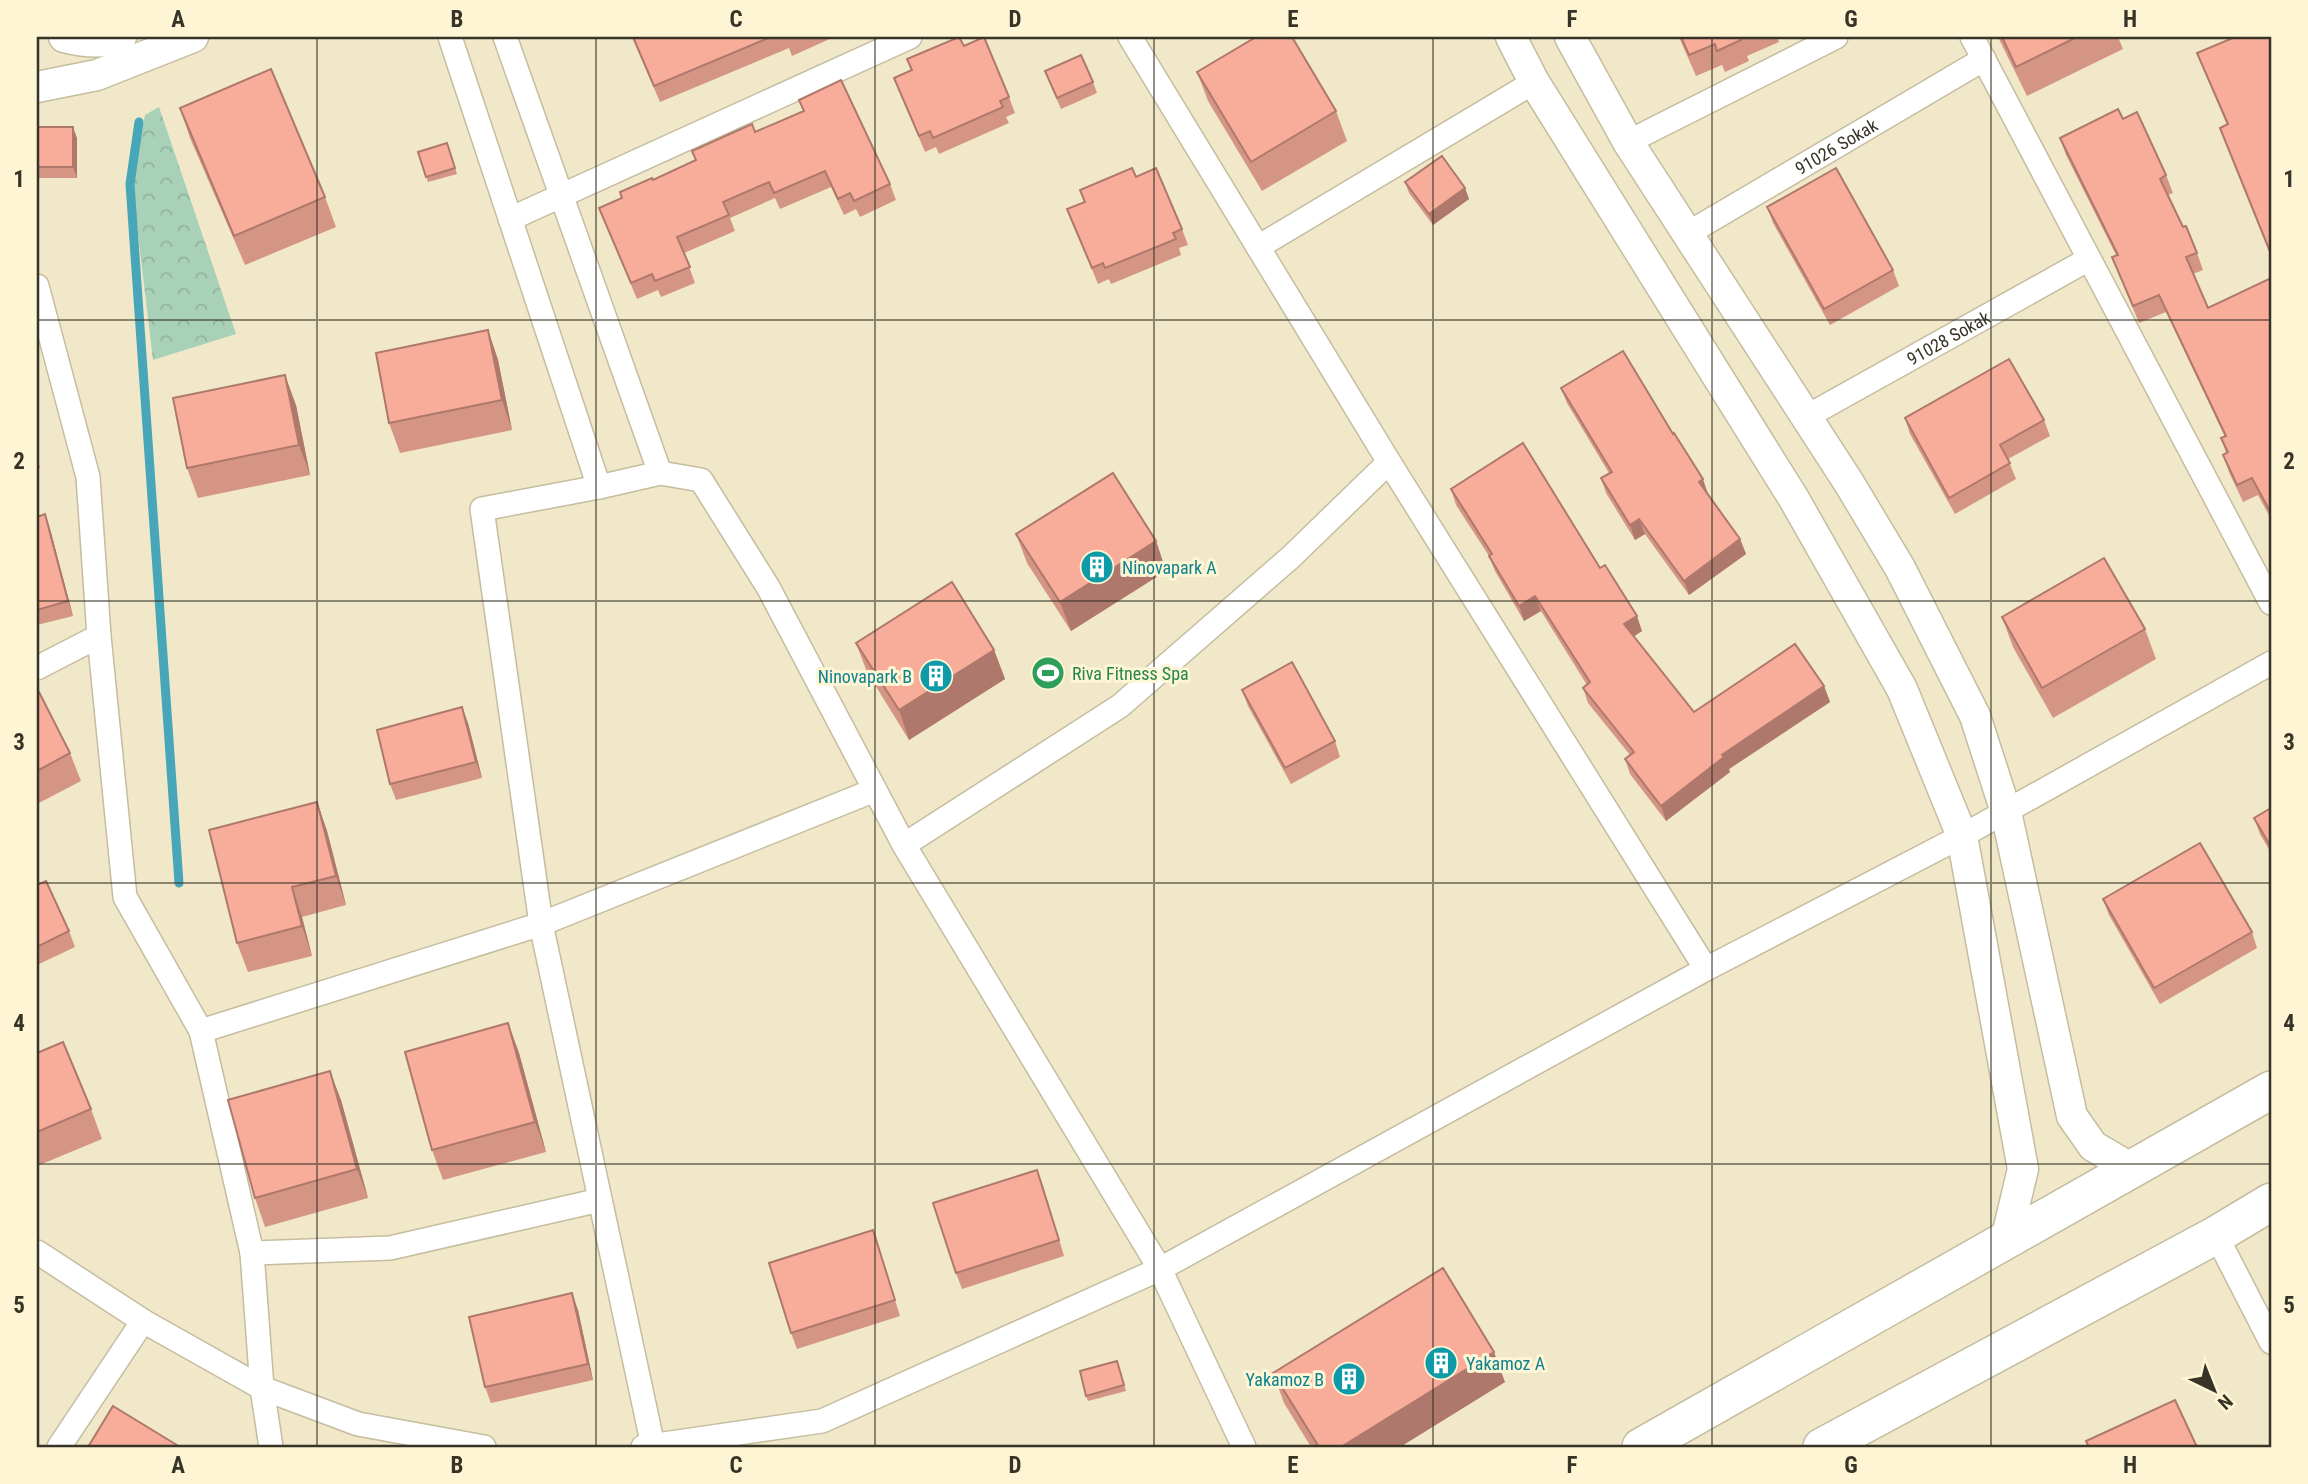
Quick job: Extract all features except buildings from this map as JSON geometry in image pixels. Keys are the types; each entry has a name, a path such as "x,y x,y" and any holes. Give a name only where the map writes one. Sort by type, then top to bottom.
{"main road":[{"path":"1641,1447 2271,1090"},
{"path":"1822,1447 2216,1235 2271,1202"}],"street":[{"path":"64,37 109,41 121,37"},
{"path":"37,86 97,75 192,37"},
{"path":"450,37 599,486"},
{"path":"505,37 660,474"},
{"path":"510,219 910,37"},
{"path":"1130,37 1389,462 1706,969"},
{"path":"1511,37 1534,82 1794,499 1902,689 1962,836 2022,1169 2006,1240"},
{"path":"1570,37 1628,142 1900,568 1975,716 2006,812 2072,1116 2093,1146 2132,1170"},
{"path":"1628,142 1836,37"},
{"path":"1972,37 2271,603"},
{"name":"91026 Sokak","path":"1687,233 1984,59"},
{"path":"1258,247 1534,82"},
{"name":"91028 Sokak","path":"1806,417 2089,259"},
{"path":"37,286 39,313 88,478 99,636 125,897 201,1031 251,1253 262,1388 271,1447"},
{"path":"904,845 1120,706 1291,557 1389,462"},
{"path":"1244,1447 1160,1269 904,845 768,587 701,480 660,474 482,509 541,924 600,1200 648,1447 822,1421 1160,1269 1706,969 2006,812 2271,663"},
{"path":"37,668 99,636"},
{"path":"201,1031 541,924 875,790"},
{"path":"251,1253 390,1248 600,1200"},
{"path":"2216,1235 2271,1342"},
{"path":"37,1252 143,1321 262,1388 358,1424 484,1447"},
{"path":"59,1447 143,1321"}],"green space":[{"path":"159,107 236,334 153,360 132,184 145,115"}],"waterway":[{"path":"139,122 130,184 179,883"}],"place":[{"name":"Ninovapark A","path":"1097,567"},
{"name":"Riva Fitness Spa","path":"1048,673"},
{"name":"Ninovapark B","path":"936,676"},
{"name":"Yakamoz A","path":"1441,1363"},
{"name":"Yakamoz B","path":"1349,1379"}]}
